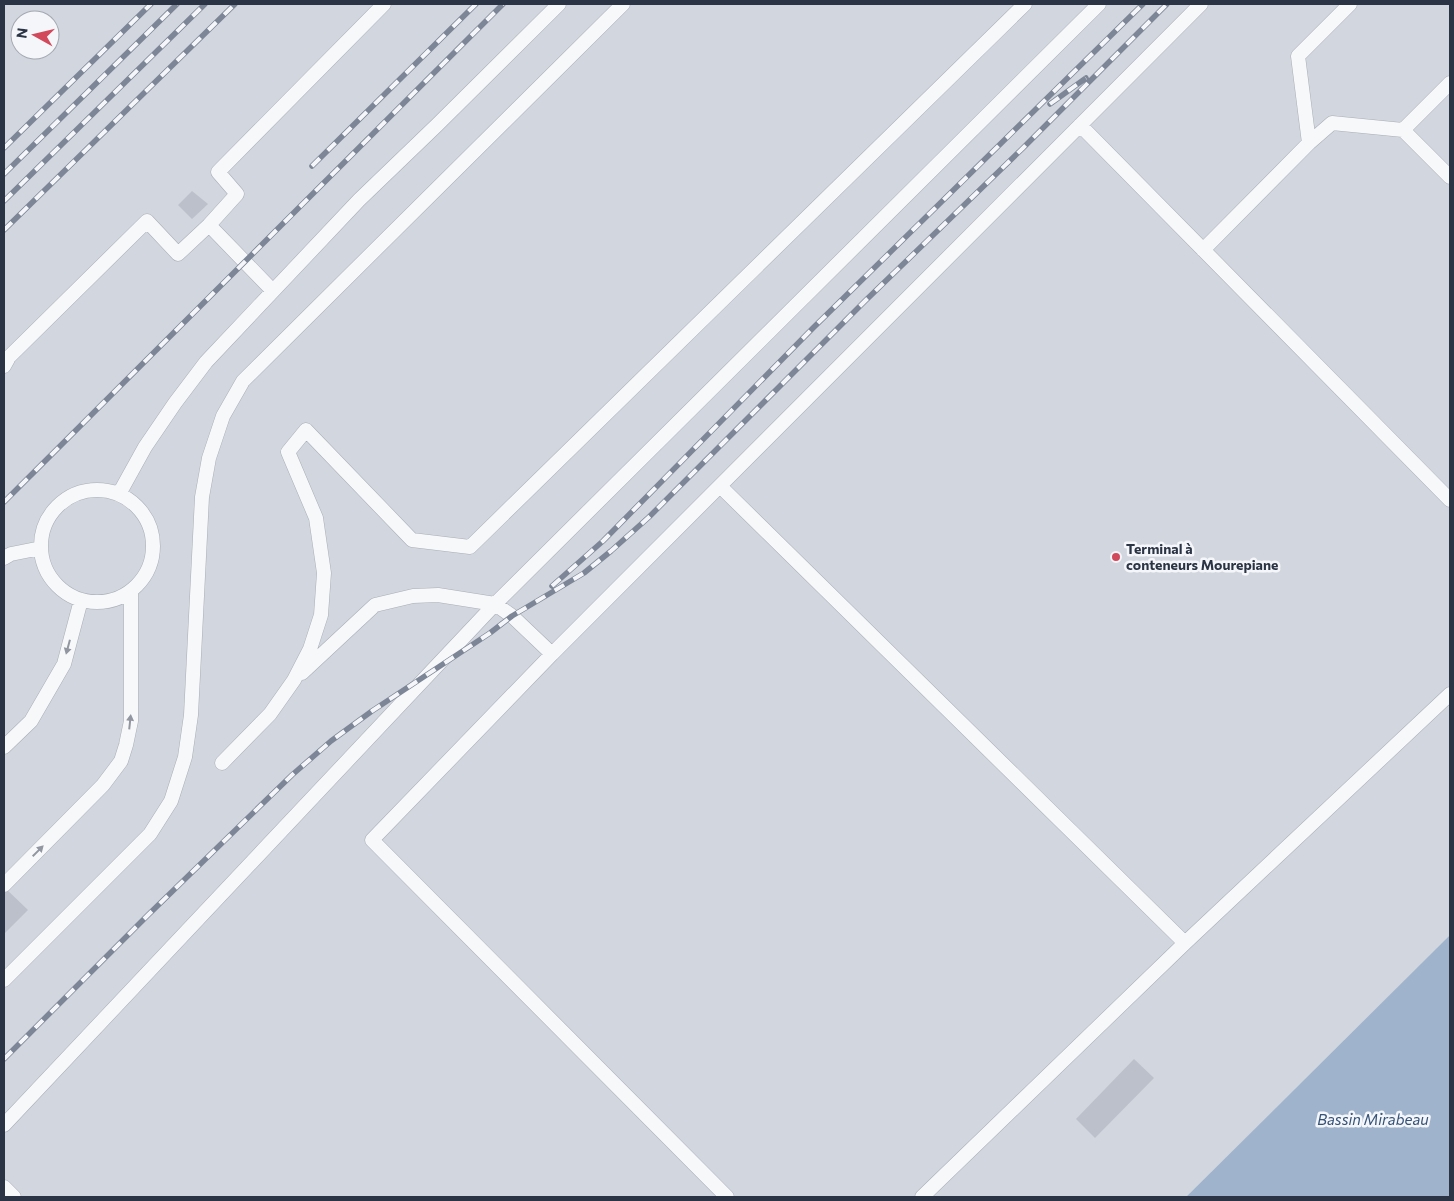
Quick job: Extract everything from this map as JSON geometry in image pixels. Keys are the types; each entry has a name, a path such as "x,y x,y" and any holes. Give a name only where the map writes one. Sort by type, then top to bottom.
{"lane":[{"path":"4,366 9,357 147,221 178,254 209,225 237,194 218,172 384,4"},
{"path":"119,494 144,447 206,362 358,200 559,4"},
{"path":"4,980 150,834 171,801 185,757 191,714 202,497 208,458 223,416 243,381 624,4"},
{"path":"222,763 270,714 294,680 310,649 321,615 324,574 316,518 288,452 306,430 412,540 470,547 1025,4"},
{"path":"4,1125 495,604 1099,4"},
{"path":"727,1197 372,840 552,654 1202,4"},
{"path":"1309,143 1298,56 1350,4"},
{"path":"1403,130 1450,83"},
{"path":"1203,250 1309,143 1332,123 1403,130 1450,177"},
{"path":"1080,125 1450,500"},
{"path":"209,225 273,291"},
{"path":"720,486 1185,943"},
{"path":"101,490 119,494 135,504 147,520 153,538 152,558 144,576 131,590 116,599 99,602 81,600 66,592 53,580 44,565 41,548 43,529 52,513 65,499 82,492 101,490"},
{"path":"4,558 11,554 41,548"},
{"path":"4,885 103,785 121,761 130,721 131,590"},
{"path":"294,680 375,605 413,596 438,595 495,604 512,616 552,654"},
{"path":"4,748 31,721 64,664 81,600"},
{"path":"922,1197 1185,943 1450,694"},
{"path":"4,1187 14,1197"}],"shaded area":[{"path":"4,4 1450,4 1450,935 1186,1197 4,1197"}],"water":[{"name":"Bassin Mirabeau","path":"1450,935 1450,1197 1186,1197"}],"building":[{"path":"192,191 208,204 192,219 178,205"},
{"path":"4,887 28,910 4,934"},
{"path":"1134,1059 1154,1078 1095,1138 1076,1119"}],"railway":[{"path":"4,148 151,4"},
{"path":"4,174 177,4"},
{"path":"4,201 205,4"},
{"path":"4,230 235,4"},
{"path":"312,166 476,4"},
{"path":"4,502 503,4"},
{"path":"552,586 603,541 813,328 1143,4"},
{"path":"4,1059 148,915 292,775 331,741 512,616 584,573 649,517 1167,4"},
{"path":"1050,104 1086,78"}],"place":[{"name":"Terminal à conteneurs Mourepiane","path":"1116,557"}]}
